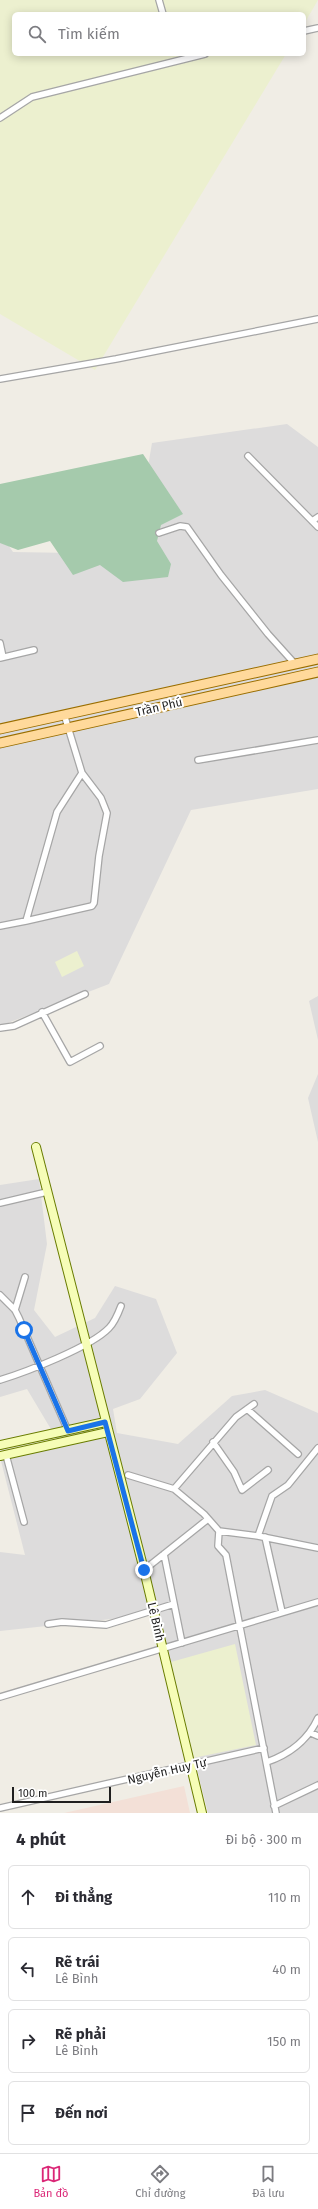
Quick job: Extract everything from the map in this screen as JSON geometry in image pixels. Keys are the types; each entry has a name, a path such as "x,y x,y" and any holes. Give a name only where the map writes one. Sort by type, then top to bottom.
{"main road":[{"name":"Trần Phú","path":"0,729 318,659"},
{"name":"Trần Phú","path":"0,743 318,672"}],"street":[{"path":"159,0 162,12"},
{"path":"306,31 318,28"},
{"path":"175,56 176,61"},
{"path":"0,118 32,97 197,56"},
{"path":"0,379 116,359 318,319"},
{"path":"248,456 318,527"},
{"path":"312,521 318,517"},
{"path":"159,533 180,526 187,527 221,575 268,634 295,664"},
{"path":"0,643 2,658 34,650"},
{"path":"0,926 92,906 94,903 99,856 107,813 101,798 82,773 64,714"},
{"path":"198,760 318,740"},
{"path":"26,921 57,812 82,773"},
{"path":"0,1028 14,1026 42,1012 85,994"},
{"path":"42,1012 70,1062 100,1046"},
{"name":"Lê Bình","path":"36,1147 154,1610 202,1813"},
{"path":"0,1203 47,1192"},
{"path":"15,1310 26,1277"},
{"path":"0,1295 15,1310 68,1431"},
{"path":"0,1380 39,1366 85,1343 108,1329 121,1306"},
{"path":"174,1489 236,1417 254,1404"},
{"path":"247,1410 298,1454"},
{"path":"0,1445 105,1422"},
{"path":"24,1522 3,1456 108,1432"},
{"path":"213,1442 234,1472 242,1490 268,1470"},
{"path":"282,1612 262,1536 272,1496 288,1485 318,1448"},
{"path":"128,1474 174,1489 208,1519 219,1531 262,1536 318,1548"},
{"path":"144,1570 208,1519"},
{"path":"219,1531 218,1546 226,1554 276,1813"},
{"path":"164,1554 182,1643"},
{"path":"0,1697 318,1602"},
{"path":"48,1624 62,1622 106,1625 174,1604"},
{"path":"267,1762 288,1753 311,1732 318,1718"},
{"path":"311,1732 318,1736"},
{"name":"Nguyễn Huy Tự","path":"0,1808 191,1766 264,1748"},
{"path":"274,1806 318,1785"}],"shaded area":[{"path":"287,424 318,447 318,789 191,810 109,984 0,1026 0,533 13,552 133,554 152,443"},
{"path":"318,996 318,1040 309,1001"},
{"path":"318,1074 318,1142 308,1098"},
{"path":"39,1179 47,1244 34,1310 55,1337 95,1318 115,1286 156,1299 177,1353 140,1399 113,1409 117,1433 178,1444 232,1396 265,1390 318,1413 318,1813 208,1813 158,1614 0,1631 0,1552 25,1555 1,1461 61,1446 27,1389 0,1397 0,1185"},
{"path":"184,1786 190,1813 64,1813"}],"green space":[{"path":"0,0 318,0 306,21 306,12 12,12 12,56 285,56 95,370 0,314"},
{"path":"143,454 183,514 161,525 157,541 171,564 168,577 123,582 100,565 73,575 50,541 18,550 0,543 0,484"},
{"path":"77,951 84,966 62,977 55,962"},
{"path":"235,1644 256,1745 193,1758 171,1662"}],"route":[{"path":"24,1330 68,1431 105,1422 144,1570"}]}
